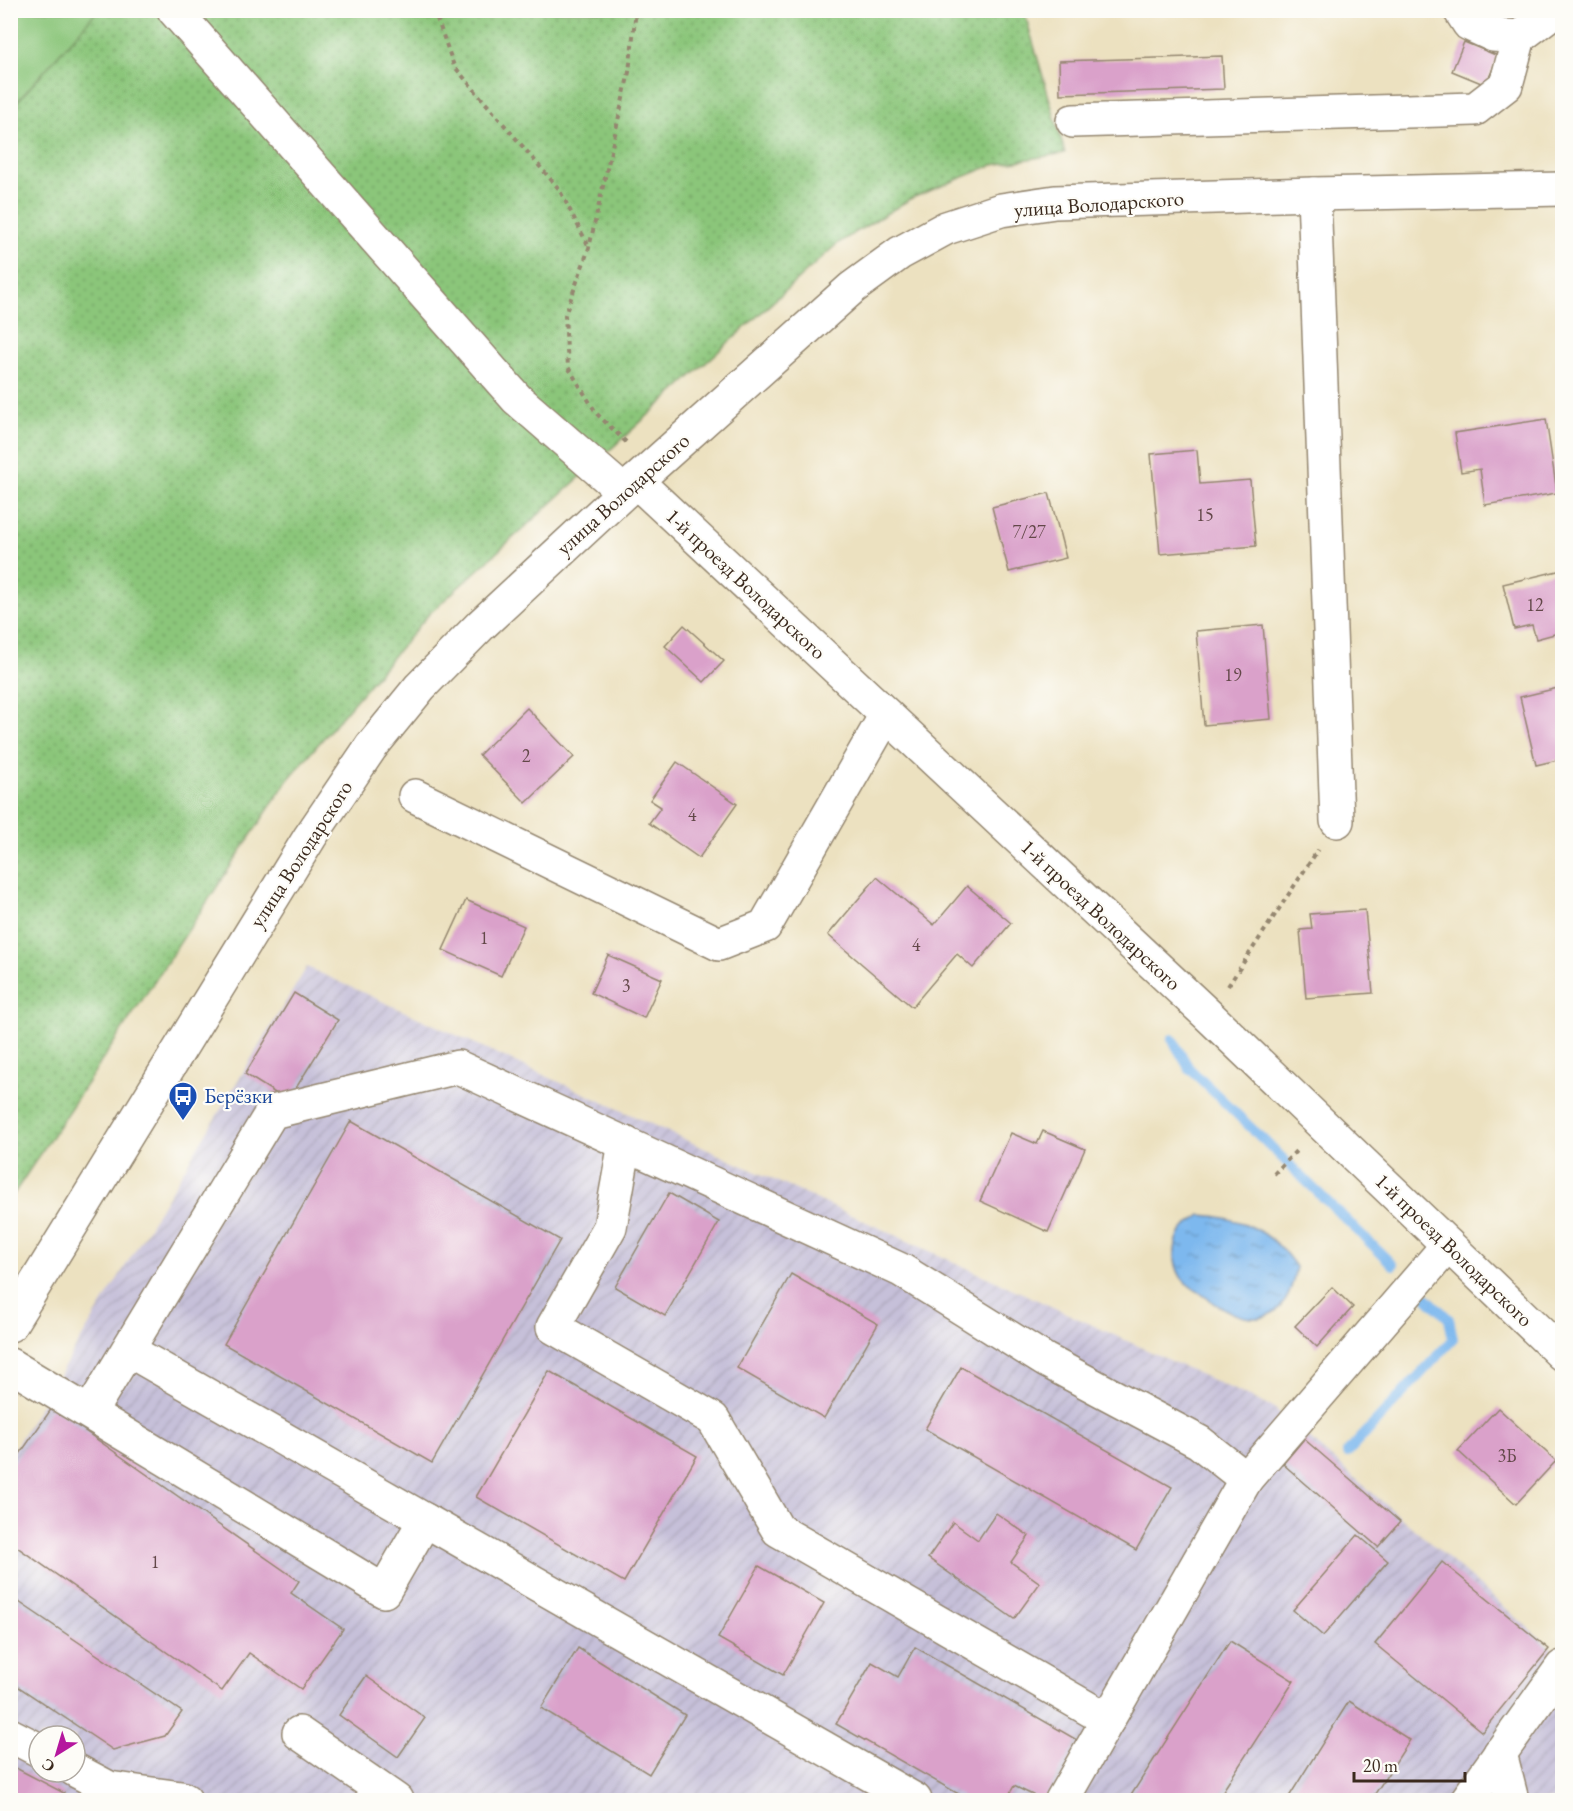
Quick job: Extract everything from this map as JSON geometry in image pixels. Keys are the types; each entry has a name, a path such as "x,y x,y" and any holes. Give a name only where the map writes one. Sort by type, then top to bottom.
{"street":[{"name":"1-й проезд Володарского","path":"174,10 517,399 637,480 1208,1015 1563,1354"},
{"path":"1460,10 1469,24 1477,28 1493,34 1519,37"},
{"path":"1073,121 1475,109 1506,85 1519,37 1555,10"},
{"name":"улица Володарского","path":"10,1325 310,837 371,747 420,687 481,625 637,480 852,288 900,253 946,228 1000,210 1055,202 1563,189"},
{"path":"1314,194 1337,821"},
{"path":"415,796 719,944 765,926 886,714"},
{"path":"90,1412 272,1112 458,1067 901,1270 1045,1360 1199,1442 1246,1479"},
{"path":"625,1143 610,1227 553,1327 713,1419 778,1530 1108,1720"},
{"path":"1062,1800 1246,1479 1448,1245"},
{"path":"128,1350 915,1800"},
{"path":"10,1365 384,1591 425,1520"},
{"path":"1467,1800 1563,1667"},
{"path":"299,1733 396,1800"},
{"path":"10,1735 27,1744"},
{"path":"1500,1754 1512,1800"},
{"path":"87,1778 109,1794 185,1800"}],"path":[{"path":"434,10 454,66 559,189 589,248"},
{"path":"636,10 629,72 589,248 565,315 568,367 637,480"},
{"path":"1208,1015 1337,821"},
{"path":"1274,1174 1297,1150"}],"shaded area":[{"path":"307,967 1274,1408 1562,1657 1562,1800 11,1800 10,1456"}],"green space":[{"path":"10,11 97,11 11,109"},
{"path":"11,11 1024,11 1065,153 993,165 912,198 838,243 429,614 287,781 11,1198"}],"water":[{"path":"1201,1215 1216,1216 1243,1223 1267,1236 1287,1255 1296,1267 1289,1294 1277,1310 1262,1317 1242,1316 1223,1309 1189,1286 1183,1279 1176,1265 1176,1244 1181,1231"}],"building":[{"path":"1464,42 1498,56 1486,85 1452,71"},
{"path":"1222,56 1224,89 1060,94 1059,61"},
{"path":"1546,419 1557,493 1485,505 1480,469 1461,472 1455,433"},
{"path":"1197,450 1200,484 1250,480 1256,546 1160,554 1151,454"},
{"path":"1049,493 1066,558 1009,572 992,507"},
{"path":"1562,570 1562,632 1536,639 1532,625 1514,629 1503,584"},
{"path":"684,625 724,661 704,682 665,646"},
{"path":"1263,625 1271,719 1204,725 1196,631"},
{"path":"1562,687 1562,759 1536,765 1520,697"},
{"path":"527,708 574,757 526,803 479,755"},
{"path":"677,762 737,804 699,858 649,823 661,807 650,800"},
{"path":"877,877 934,925 967,886 1011,923 973,968 957,954 912,1007 828,935"},
{"path":"466,900 524,926 501,976 443,950"},
{"path":"1365,910 1373,993 1306,998 1300,930 1312,929 1310,914"},
{"path":"608,955 662,979 644,1018 591,993"},
{"path":"294,993 338,1020 288,1101 245,1074"},
{"path":"351,1121 560,1240 432,1463 224,1344"},
{"path":"1043,1131 1085,1149 1048,1232 980,1201 1011,1133 1037,1144"},
{"path":"669,1193 719,1222 665,1316 615,1287"},
{"path":"791,1274 878,1324 824,1418 737,1368"},
{"path":"1332,1287 1353,1307 1317,1347 1295,1326"},
{"path":"961,1367 1172,1487 1136,1550 925,1429"},
{"path":"549,1371 697,1456 624,1582 476,1497"},
{"path":"52,1408 299,1581 291,1593 343,1629 301,1689 249,1653 222,1691 10,1542 10,1468"},
{"path":"1498,1408 1556,1461 1516,1504 1458,1451"},
{"path":"1304,1439 1400,1522 1378,1547 1283,1464"},
{"path":"996,1513 1029,1536 1011,1562 1040,1583 1014,1619 928,1558 953,1522 978,1540"},
{"path":"1358,1535 1388,1561 1323,1636 1293,1610"},
{"path":"1442,1562 1549,1649 1482,1732 1375,1644"},
{"path":"759,1566 824,1603 783,1675 718,1638"},
{"path":"10,1596 182,1712 165,1736 113,1750 87,1733 87,1724 74,1724 10,1681"},
{"path":"1230,1641 1294,1681 1217,1800 1128,1800"},
{"path":"915,1647 1077,1740 1043,1800 1014,1786 1006,1800 969,1800 836,1724 872,1662 898,1677"},
{"path":"578,1648 685,1715 649,1774 541,1708"},
{"path":"366,1676 425,1718 398,1757 339,1715"},
{"path":"1349,1701 1410,1740 1371,1800 1287,1800"},
{"path":"10,1765 27,1774 27,1784 47,1784 64,1793 60,1800 10,1800"}],"waterway":[{"path":"1172,1039 1189,1068 1393,1265"},
{"path":"1347,1453 1453,1339 1449,1319 1427,1298"}],"place":[{"name":"Берёзки","path":"183,1122"}]}
